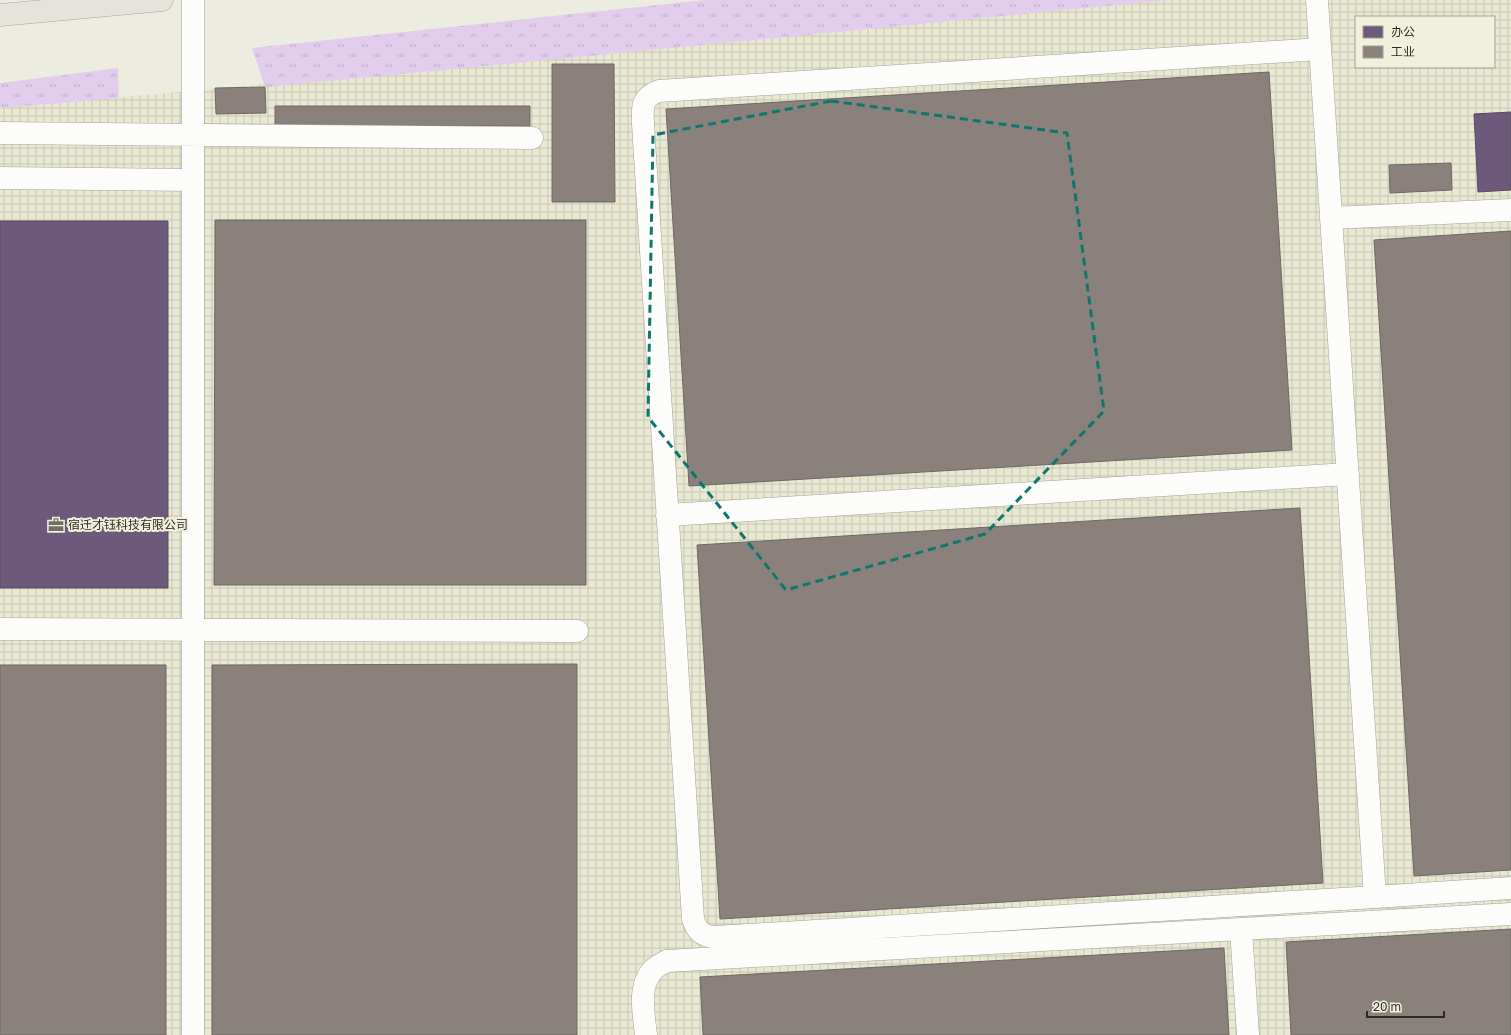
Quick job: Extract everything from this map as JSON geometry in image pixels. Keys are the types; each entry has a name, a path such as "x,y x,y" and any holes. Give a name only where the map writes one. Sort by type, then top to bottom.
{"main road":[{"path":"0,15 162,0"}],"lane":[{"path":"193,1035 194,0"},
{"path":"1317,0 1375,897"},
{"path":"1320,49 660,91 650,94 645,101 642,114 692,919 697,930 706,936 1511,888"},
{"path":"0,133 532,138"},
{"path":"0,178 194,180"},
{"path":"1331,218 1511,210"},
{"path":"667,515 1348,474"},
{"path":"0,629 577,631"},
{"path":"646,1035 643,996 645,980 654,969 667,961 1511,914"},
{"path":"1241,929 1248,1035"}],"highlighted area":[{"path":"831,101 1067,133 1104,411 985,534 786,590 648,417 653,135"}],"shaded area":[{"path":"1170,0 1511,0 1511,1035 0,1035 0,108 620,52"}],"green space":[{"path":"705,0 1170,0 265,87 252,48"},
{"path":"118,68 119,98 0,108 0,83"}],"building: 办公":[{"path":"1511,112 1511,190 1478,192 1474,114"},
{"path":"0,221 168,221 168,588 0,588"}],"building: 工业":[{"path":"552,64 614,64 615,202 552,202"},
{"path":"1269,72 1292,450 689,486 666,109"},
{"path":"265,87 266,113 216,114 215,88"},
{"path":"275,106 530,106 530,126 275,126"},
{"path":"1451,163 1452,190 1390,193 1389,165"},
{"path":"215,220 586,220 586,585 214,585"},
{"path":"1511,231 1511,870 1414,876 1374,240"},
{"path":"1300,508 1323,883 720,919 697,545"},
{"path":"577,664 577,1035 212,1035 212,665"},
{"path":"0,665 166,665 166,1035 0,1035"},
{"path":"1511,929 1511,1035 1291,1035 1286,942"},
{"path":"1224,948 1229,1035 703,1035 700,977"}],"place":[{"name":"宿迁才钰科技有限公司","path":"56,525"}]}
